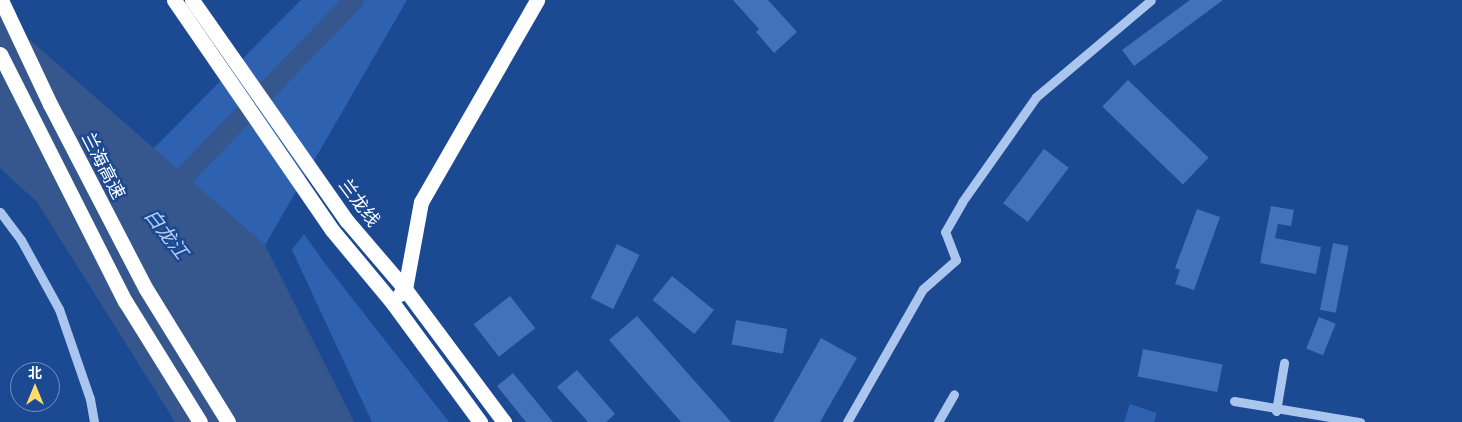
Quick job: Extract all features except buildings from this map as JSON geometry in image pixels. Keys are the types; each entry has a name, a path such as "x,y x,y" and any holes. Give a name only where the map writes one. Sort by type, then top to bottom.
{"highway":[{"name":"兰海高速","path":"1,0 50,104 146,289 228,422"},
{"name":"兰龙线","path":"174,0 332,230 392,302 480,422"},
{"name":"兰龙线","path":"192,0 347,221 404,289 504,422"},
{"path":"392,302 404,289 421,202 537,0"},
{"path":"0,54 125,301 200,422"}],"street":[{"path":"847,422 923,289 956,260 945,232 962,202 1036,97 1151,0"},
{"path":"0,212 21,240 59,309 90,399 94,422"},
{"path":"1276,411 1284,363"},
{"path":"938,422 954,394"},
{"path":"1234,401 1276,411 1360,422"}],"shaded area":[{"path":"301,0 407,0 265,245 153,149"},
{"path":"304,234 326,265 449,422 372,422 292,250"},
{"path":"1130,404 1157,413 1154,422 1124,422"}],"water":[{"name":"白龙江","path":"0,14 265,245 354,422 175,422 37,202 0,168"}],"waterway":[{"path":"166,195 354,0"}]}
